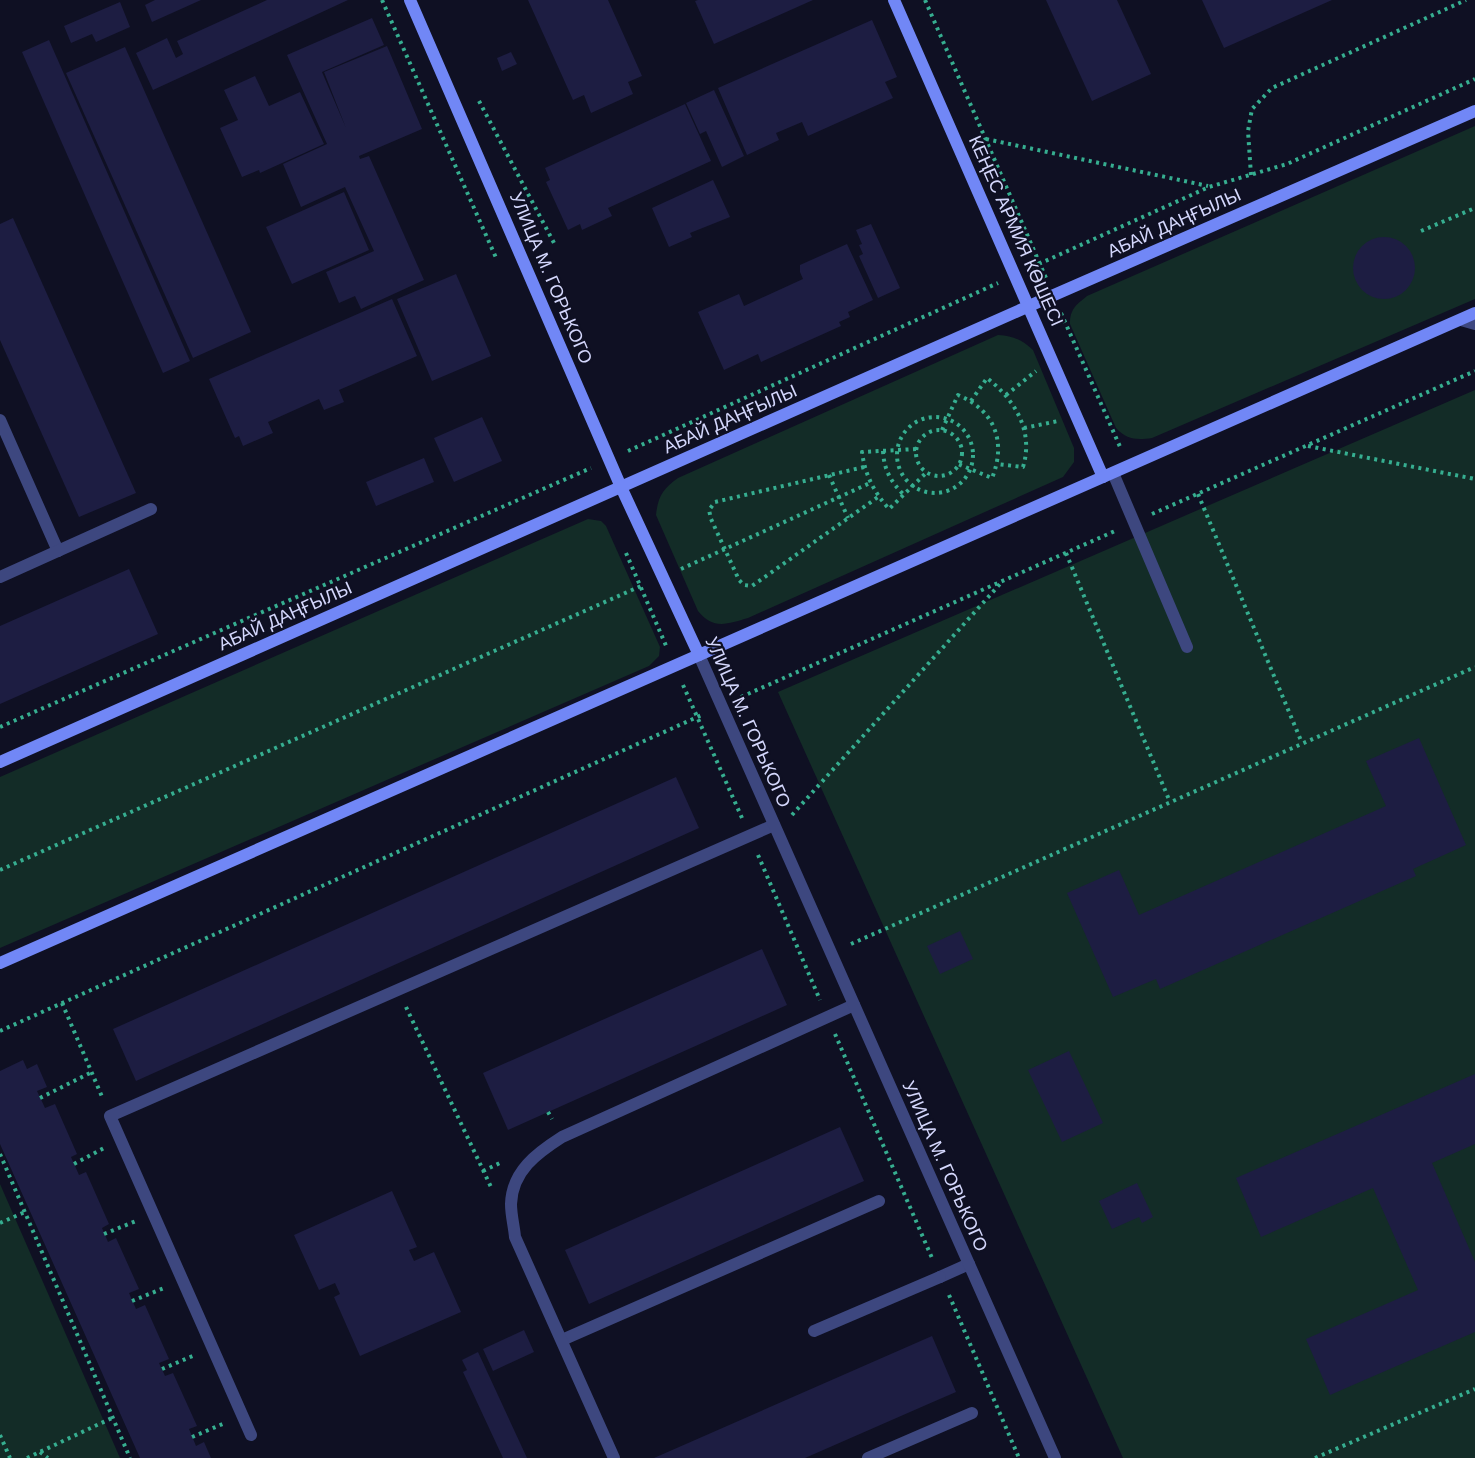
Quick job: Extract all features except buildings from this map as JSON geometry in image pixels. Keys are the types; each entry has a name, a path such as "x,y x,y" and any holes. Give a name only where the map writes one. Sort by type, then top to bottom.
{"main road":[{"name":"УЛИЦА М. ГОРЬКОГО","path":"410,0 621,487 699,655"},
{"name":"КЕҢЕС АРМИЯ КӨШЕСІ","path":"894,0 1015,275 1108,475"},
{"name":"АБАЙ ДАҢҒЫЛЫ","path":"0,762 1053,295 1475,111"},
{"path":"0,963 1475,314"}],"street":[{"path":"1461,320 1475,324"},
{"path":"0,420 58,551"},
{"path":"1108,475 1187,647"},
{"path":"0,577 151,510"},
{"name":"УЛИЦА М. ГОРЬКОГО","path":"699,655 1055,1458"},
{"path":"251,1435 110,1116 774,825"},
{"path":"614,1458 515,1237 511,1203 518,1176 537,1153 562,1137 854,1005"},
{"path":"562,1341 879,1201"},
{"path":"814,1331 969,1264"},
{"path":"868,1458 972,1413"}],"path":[{"path":"924,0 1128,466"},
{"path":"1251,175 1248,131 1252,110 1272,88 1466,0"},
{"path":"0,727 609,459 1209,186 1287,164 1475,79"},
{"path":"476,95 555,243"},
{"path":"986,139 1209,186"},
{"path":"1420,231 1475,208"},
{"path":"971,401 987,378 1006,395 1018,413 1026,444 1023,467 997,464"},
{"path":"942,430 958,395 978,405 992,423 999,445 997,464 992,478 958,464"},
{"path":"933,417 947,419 960,426 969,438 972,452 970,469 958,485 945,491 930,492 913,486 901,471 897,450 906,430 918,421 933,417"},
{"path":"934,430 942,430 954,436 962,452 958,464 952,471 944,475 935,475 927,472 918,462 916,449 919,441 926,434 934,430"},
{"path":"1306,446 1475,478"},
{"path":"916,449 862,452 864,467 870,483 878,497 889,509 927,472"},
{"path":"883,451 889,477 904,495"},
{"path":"864,467 715,502 709,510 711,519 739,580 744,585 752,586 878,497"},
{"path":"828,475 848,518"},
{"path":"0,870 870,483"},
{"path":"1198,494 1302,743"},
{"path":"1146,506 1150,515"},
{"path":"1066,553 1170,802"},
{"path":"774,825 794,813 1002,581"},
{"path":"851,944 1475,666"},
{"path":"698,717 1019,1458"},
{"path":"398,990 492,1190"},
{"path":"62,1003 110,1116"},
{"path":"40,1098 92,1072"},
{"path":"74,1164 121,1140"},
{"path":"0,1154 130,1458"},
{"path":"0,1223 25,1212"},
{"path":"104,1234 153,1214"},
{"path":"132,1301 182,1280"},
{"path":"162,1369 213,1348"},
{"path":"1315,1458 1475,1389"},
{"path":"192,1437 243,1416"},
{"path":"27,1458 112,1418"},
{"path":"0,1435 10,1458"},
{"path":"40,1452 48,1458"}],"green space":[{"path":"1475,126 1475,299 1152,438 1132,438 1116,428 1070,324 1072,311 1083,299"},
{"path":"998,335 1017,339 1033,350 1074,448 1074,462 1063,477 748,618 721,624 709,621 698,611 656,515 662,493 669,486 678,478"},
{"path":"1475,390 1475,1458 1123,1458 778,692"},
{"path":"588,519 601,521 606,526 660,647 659,656 649,666 0,948 0,777"},
{"path":"0,1184 120,1458 0,1458"}]}
